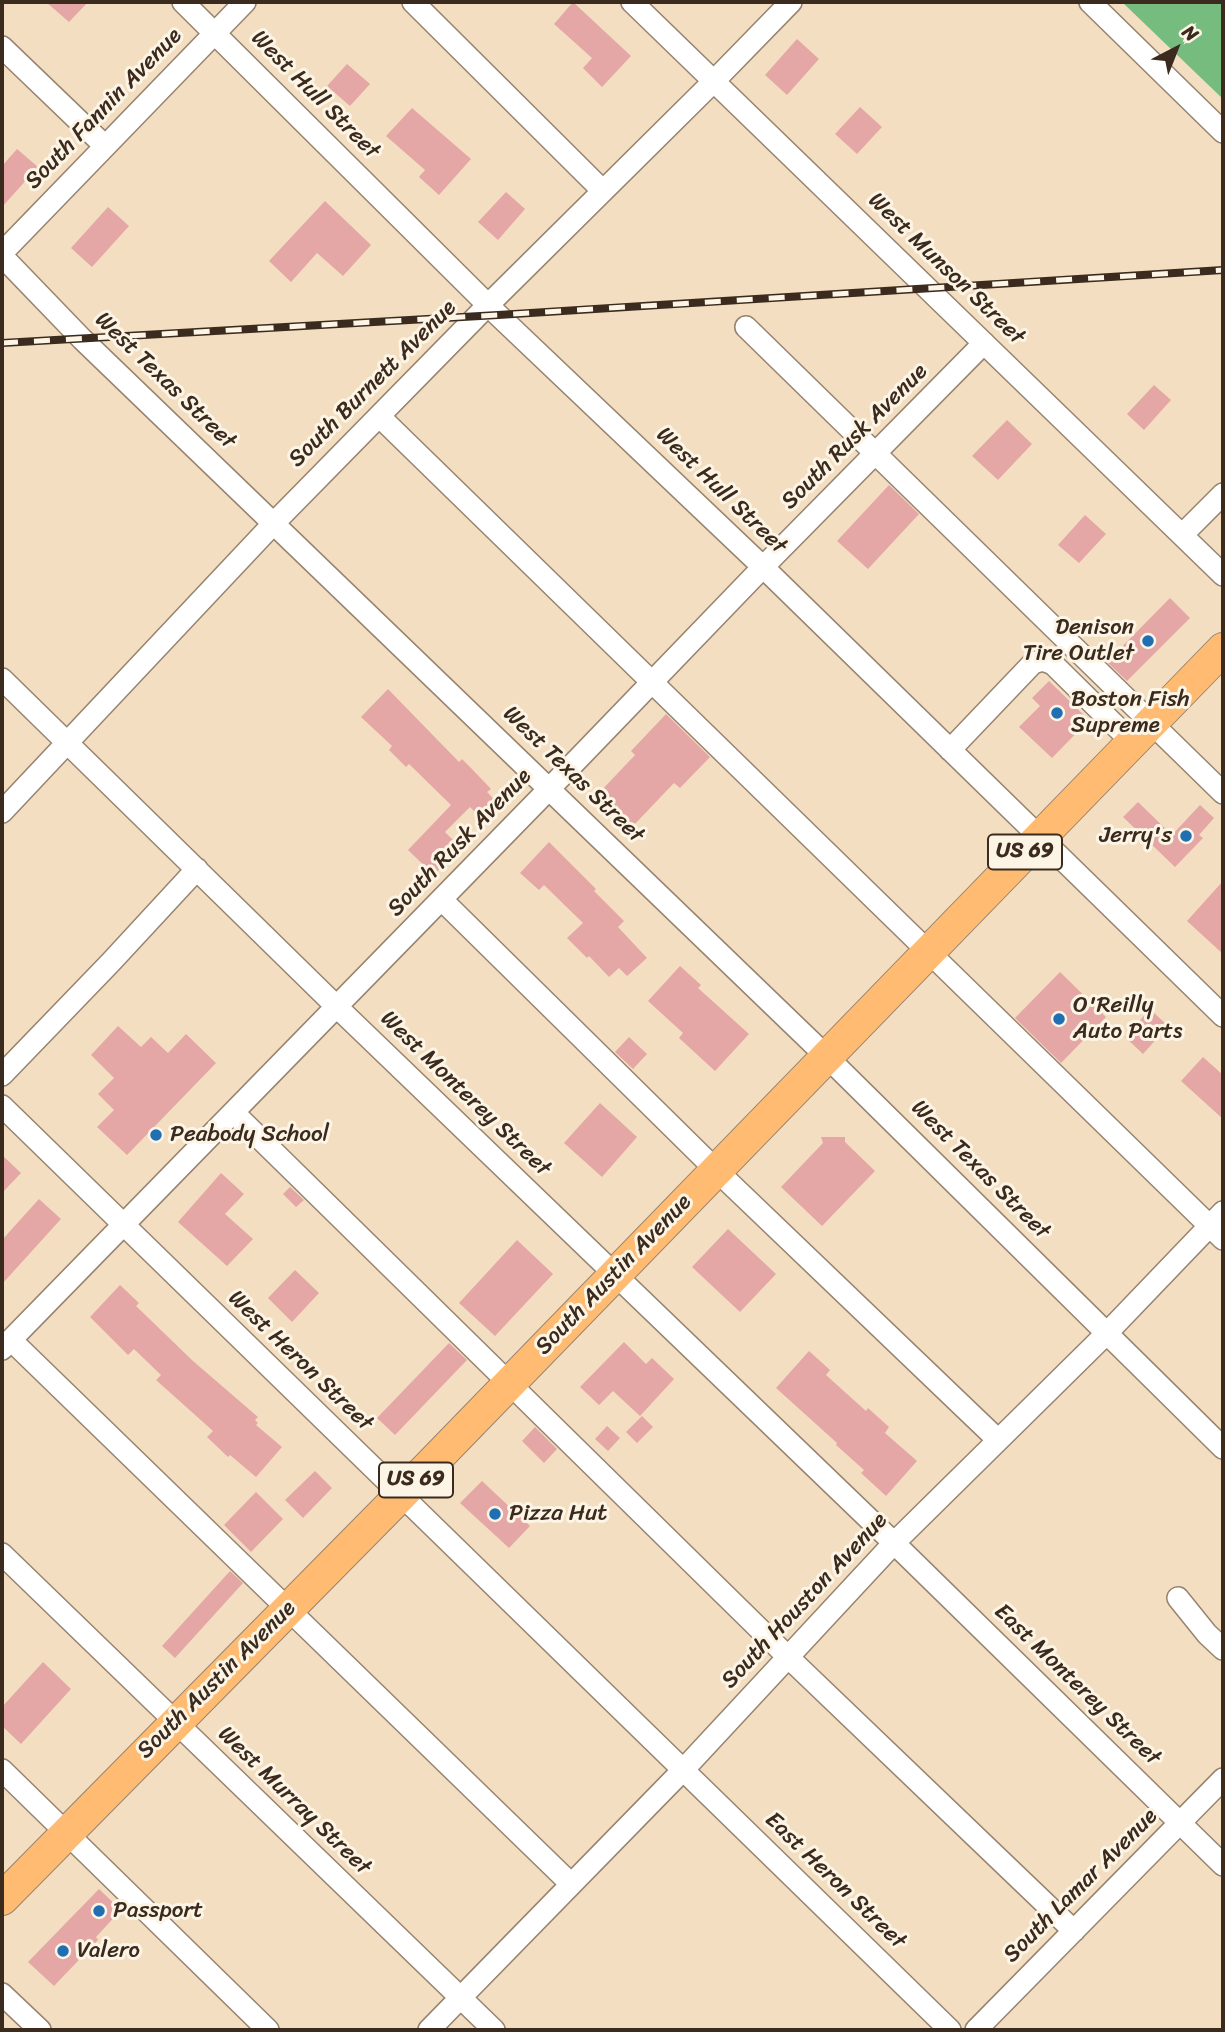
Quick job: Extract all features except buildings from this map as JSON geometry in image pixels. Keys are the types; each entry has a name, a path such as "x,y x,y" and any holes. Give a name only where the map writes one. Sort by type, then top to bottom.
{"highway":[{"name":"South Austin Avenue","path":"2,1899 401,1495 1223,649"}],"street":[{"name":"West Hull Street","path":"183,2 488,305 763,568 1223,1016"},
{"name":"South Fannin Avenue","path":"2,254 245,2"},
{"path":"413,2 603,191"},
{"name":"West Munson Street","path":"632,2 1223,575"},
{"name":"South Burnett Avenue","path":"2,812 274,523 791,2"},
{"path":"1090,2 1223,132"},
{"path":"2,47 105,146"},
{"name":"West Texas Street","path":"2,254 82,339 827,1056 1223,1448"},
{"path":"746,327 876,453 1142,732"},
{"name":"South Rusk Avenue","path":"6,1344 984,343"},
{"path":"379,416 928,951 1219,1226"},
{"path":"1182,535 1223,494"},
{"path":"950,750 1033,663 1043,660 1053,664 1223,793"},
{"name":"West Monterey Street","path":"2,679 337,1007 894,1543"},
{"path":"2,1075 197,869"},
{"path":"442,900 716,1170 998,1440"},
{"name":"West Heron Street","path":"2,1106 684,1769"},
{"path":"234,1112 788,1657 1074,1931"},
{"name":"South Houston Avenue","path":"429,2030 684,1769 894,1543 1219,1226"},
{"path":"6,1344 288,1609 571,1884"},
{"name":"East Monterey Street","path":"894,1543 1223,1865"},
{"name":"West Murray Street","path":"2,1554 494,2030"},
{"path":"1178,1598 1223,1649"},
{"name":"East Heron Street","path":"684,1769 950,2030"},
{"path":"2,1770 268,2030"},
{"name":"South Lamar Avenue","path":"976,2030 1223,1779"},
{"path":"2,1994 40,2030"}],"green space":[{"path":"1122,2 1223,2 1223,99"}],"railway":[{"path":"2,343 1223,270"}],"place":[{"name":"Denison Tire Outlet","path":"1148,641"},
{"name":"Boston Fish Supreme","path":"1057,713"},
{"name":"Jerry's","path":"1186,836"},
{"name":"O'Reilly Auto Parts","path":"1059,1019"},
{"name":"Peabody School","path":"156,1135"},
{"name":"Pizza Hut","path":"495,1514"},
{"name":"Passport","path":"99,1911"},
{"name":"Valero","path":"63,1951"}]}
